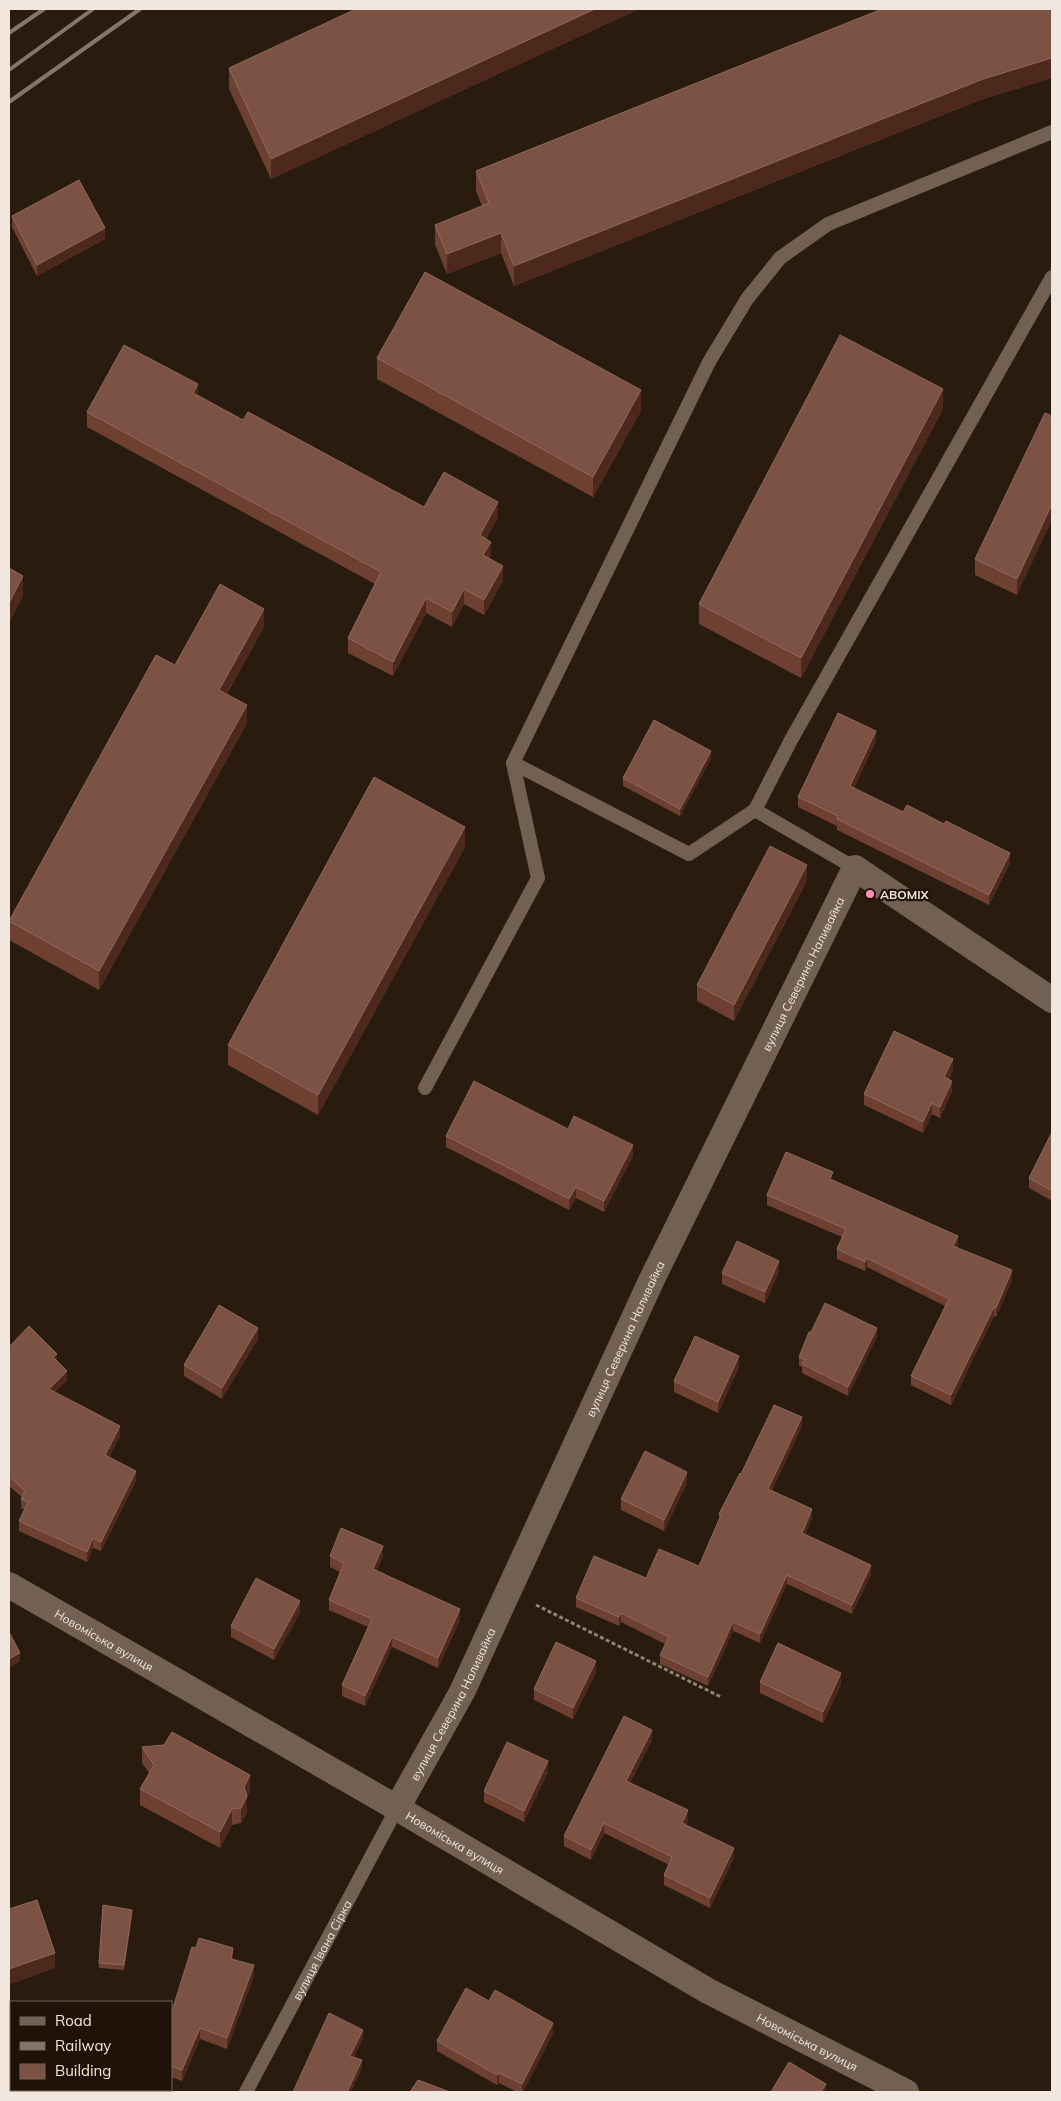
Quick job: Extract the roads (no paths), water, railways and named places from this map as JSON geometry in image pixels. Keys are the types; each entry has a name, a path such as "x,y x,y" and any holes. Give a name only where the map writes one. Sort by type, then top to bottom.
{"street":[{"path":"855,868 1052,1000"},
{"name":"вулиця Северина Наливайка","path":"398,1808 462,1692 652,1279 855,868"},
{"name":"Новоміська вулиця","path":"9,1585 398,1808 708,1991 906,2092"}],"lane":[{"path":"425,1088 538,878 514,763 709,362 747,299 780,258 828,224 1052,132"},
{"path":"514,763 689,854 754,810 791,740 1052,277"},
{"path":"754,810 855,868"},
{"name":"вулиця Івана Сірка","path":"246,2092 398,1808"}],"railway":[{"path":"9,33 44,9"},
{"path":"9,70 93,9"},
{"path":"9,102 140,9"}],"place":[{"name":"ABOMIX","path":"870,894"}]}
